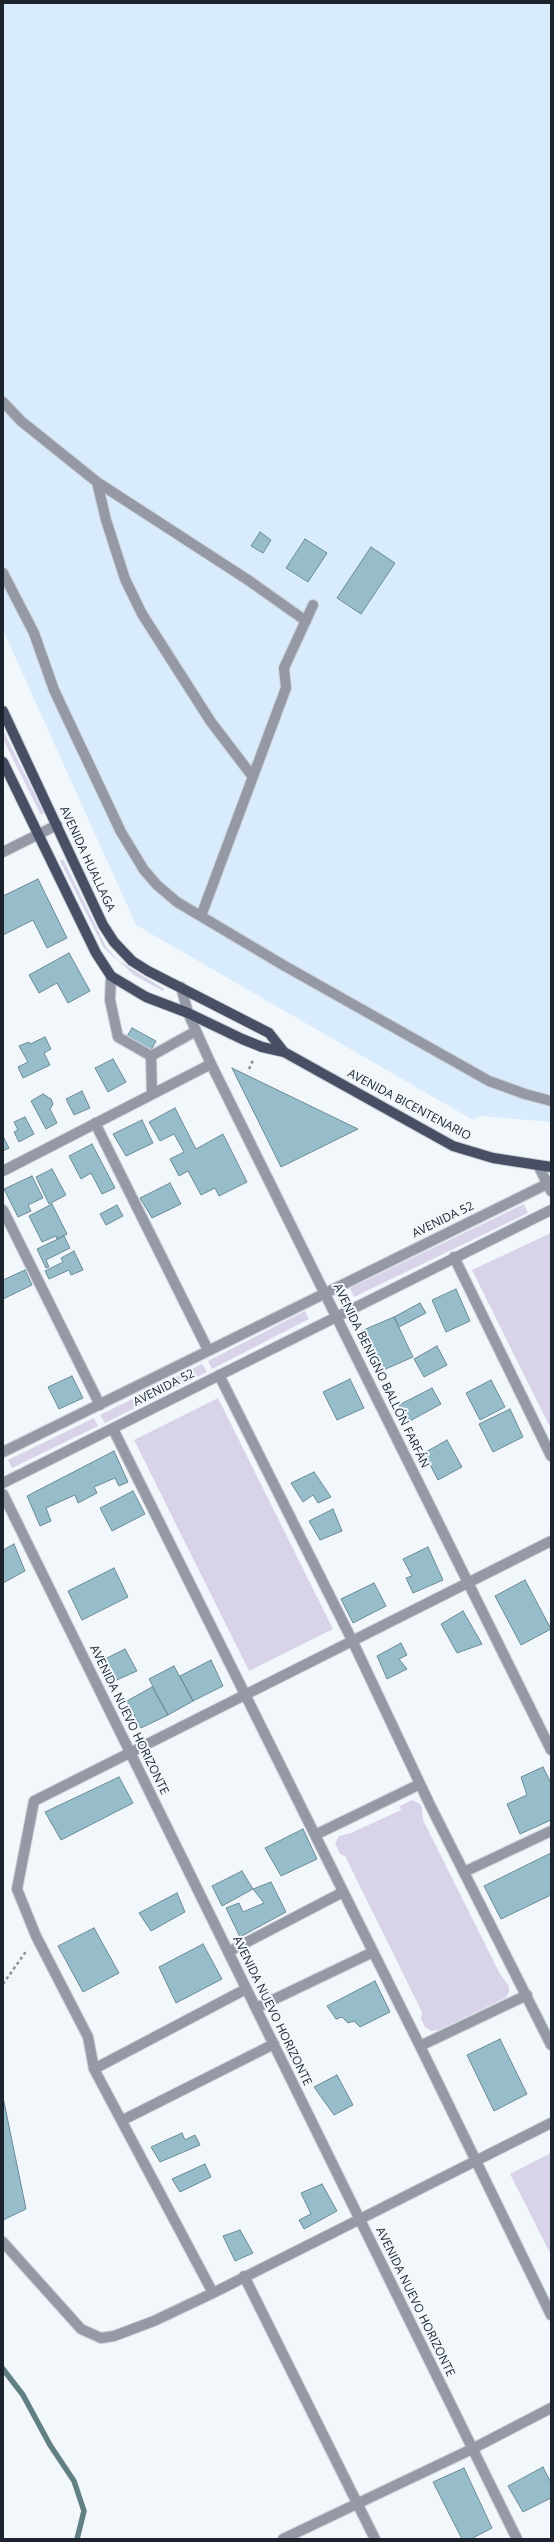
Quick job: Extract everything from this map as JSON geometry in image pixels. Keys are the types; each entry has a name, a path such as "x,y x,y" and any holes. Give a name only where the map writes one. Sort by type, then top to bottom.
{"main road":[{"name":"AVENIDA HUALLAGA","path":"3,712 57,824 103,925 114,942 132,961 181,987"},
{"path":"3,762 96,953 111,976 146,997 188,1013"},
{"name":"AVENIDA BICENTENARIO","path":"181,987 269,1033 284,1052"},
{"name":"AVENIDA BICENTENARIO","path":"188,1013 242,1039 262,1047 284,1052 453,1146 493,1158 551,1167"}],"street":[{"path":"3,402 21,421 97,482 248,580 306,621"},
{"path":"97,482 106,520 120,564 142,614 210,722 253,777"},
{"path":"3,574 34,633 54,690 121,832 144,870 157,885 201,916 489,1081 551,1101"},
{"path":"201,916 286,688 284,668 313,605"},
{"path":"3,852 57,824"},
{"path":"111,976 110,1000 118,1037 151,1056"},
{"name":"AVENIDA BENIGNO BALLÓN FARFÁN","path":"181,987 188,1013 211,1064 337,1315 551,1750"},
{"path":"151,1056 196,1031"},
{"path":"151,1056 152,1094"},
{"path":"3,1171 211,1064"},
{"path":"95,1123 208,1350"},
{"path":"538,1165 550,1186"},
{"name":"AVENIDA 52","path":"3,1452 100,1405 325,1291 550,1186"},
{"path":"3,1210 100,1405"},
{"name":"AVENIDA 52","path":"3,1483 337,1315 551,1210"},
{"path":"454,1257 551,1456"},
{"path":"219,1374 352,1640 420,1784 551,2045"},
{"path":"113,1429 244,1695 420,2046 551,2315"},
{"name":"AVENIDA NUEVO HORIZONTE","path":"3,1494 131,1752 246,1989 360,2217 517,2539"},
{"path":"213,2292 123,2120 94,2069 88,2036 36,1936 17,1889 34,1801 551,1541"},
{"path":"315,1835 420,1784"},
{"path":"464,1872 551,1831"},
{"path":"228,1952 343,1892"},
{"path":"256,2008 373,1952"},
{"path":"94,2069 246,1989"},
{"path":"420,2046 527,1995"},
{"path":"123,2120 274,2044"},
{"path":"3,2242 81,2329 101,2338 128,2332 213,2292 360,2217 551,2123"},
{"path":"244,2276 375,2539"},
{"path":"283,2539 472,2449 551,2408"}],"path":[{"path":"249,1070 254,1058"},
{"path":"3,1984 36,1936"}],"shaded area":[{"path":"3,3 551,3 551,1122 480,1116 473,1120 136,925 3,630"},
{"path":"3,730 44,813 41,815 3,739"},
{"path":"63,859 106,947 119,961 164,989 163,991 134,975 104,948 60,861"},
{"path":"524,1204 528,1213 354,1297 350,1288"},
{"path":"551,1233 551,1429 472,1270"},
{"path":"305,1311 309,1319 212,1369 208,1361"},
{"path":"202,1364 207,1372 105,1423 100,1415"},
{"path":"218,1398 333,1629 249,1671 134,1440"},
{"path":"94,1418 98,1426 12,1468 8,1460"},
{"path":"412,1800 420,1804 422,1808 423,1820 500,1974 509,1986 509,1992 505,1998 439,2030 431,2031 425,2027 421,2019 422,2012 345,1856 340,1854 335,1843 339,1836 351,1833 401,1810 400,1806"},
{"path":"551,2153 551,2255 510,2174"}],"building":[{"path":"260,532 271,540 263,553 251,546"},
{"path":"305,539 327,553 308,582 286,568"},
{"path":"371,547 395,563 361,614 337,598"},
{"path":"38,879 67,938 47,948 33,920 3,935 3,896"},
{"path":"69,953 90,991 68,1003 57,983 39,993 29,975"},
{"path":"132,1028 156,1041 146,1059 122,1045"},
{"path":"45,1037 51,1049 44,1053 50,1065 23,1078 18,1067 28,1062 19,1046 29,1042 30,1044"},
{"path":"113,1059 126,1082 108,1092 95,1068"},
{"path":"232,1068 358,1129 281,1167"},
{"path":"82,1091 90,1108 74,1115 66,1099"},
{"path":"43,1094 51,1099 53,1104 50,1109 57,1123 46,1129 31,1101"},
{"path":"175,1108 196,1149 223,1134 247,1182 219,1196 215,1188 201,1195 188,1171 179,1176 170,1159 184,1152 174,1134 160,1141 149,1122"},
{"path":"25,1117 34,1134 19,1142 14,1132 18,1130 14,1122"},
{"path":"142,1120 153,1143 126,1156 113,1134"},
{"path":"3,1136 9,1148 3,1151"},
{"path":"92,1144 115,1188 102,1194 91,1173 81,1179 69,1156"},
{"path":"52,1169 66,1195 49,1204 36,1177"},
{"path":"32,1176 43,1198 28,1205 31,1211 18,1217 4,1189"},
{"path":"170,1183 181,1204 152,1218 140,1198"},
{"path":"52,1204 67,1234 57,1239 56,1236 42,1242 29,1216"},
{"path":"117,1205 123,1216 106,1225 100,1214"},
{"path":"64,1236 70,1248 46,1260 49,1267 46,1268 37,1249"},
{"path":"74,1251 83,1270 71,1275 69,1270 49,1279 45,1271 63,1262 61,1258"},
{"path":"25,1270 32,1285 3,1299 3,1280"},
{"path":"456,1289 470,1321 446,1332 432,1300"},
{"path":"420,1303 426,1313 399,1327 394,1317"},
{"path":"394,1317 413,1357 379,1372 361,1331"},
{"path":"437,1346 447,1365 424,1377 414,1359"},
{"path":"72,1376 83,1398 59,1409 48,1387"},
{"path":"350,1379 364,1408 337,1420 323,1392"},
{"path":"491,1380 505,1407 480,1420 466,1393"},
{"path":"432,1388 441,1404 408,1422 399,1405"},
{"path":"510,1409 523,1437 493,1452 479,1424"},
{"path":"447,1440 462,1467 438,1480 424,1453"},
{"path":"114,1451 128,1482 119,1486 115,1478 94,1487 97,1493 78,1503 75,1495 46,1508 51,1521 40,1526 27,1496"},
{"path":"314,1472 331,1497 318,1503 313,1495 303,1502 291,1483"},
{"path":"133,1491 145,1514 112,1531 100,1508"},
{"path":"333,1509 342,1531 320,1540 309,1521"},
{"path":"14,1544 25,1571 3,1583 3,1550"},
{"path":"428,1547 443,1580 413,1593 406,1578 412,1576 403,1559"},
{"path":"114,1568 128,1597 82,1620 68,1591"},
{"path":"525,1580 551,1629 521,1645 495,1596"},
{"path":"374,1583 386,1606 353,1623 341,1599"},
{"path":"463,1611 482,1644 457,1653 441,1624"},
{"path":"401,1643 407,1655 399,1659 407,1669 387,1679 377,1656"},
{"path":"125,1649 137,1671 112,1682 101,1661"},
{"path":"211,1660 223,1686 193,1701 180,1676"},
{"path":"174,1666 193,1701 168,1715 149,1679"},
{"path":"152,1687 168,1715 141,1728 127,1701"},
{"path":"543,1767 551,1783 551,1820 520,1834 507,1804 527,1795 521,1777"},
{"path":"119,1777 133,1803 61,1840 45,1812"},
{"path":"303,1829 317,1859 281,1876 265,1848"},
{"path":"551,1853 551,1895 501,1919 484,1886"},
{"path":"242,1871 253,1889 222,1906 212,1886"},
{"path":"271,1882 286,1912 240,1937 226,1908 239,1903 243,1912 264,1903 253,1889"},
{"path":"177,1893 185,1912 151,1931 139,1913"},
{"path":"94,1928 119,1973 83,1992 58,1946"},
{"path":"203,1944 222,1979 176,2003 159,1967"},
{"path":"375,1981 390,2012 360,2027 354,2021 348,2023 342,2017 336,2019 327,2006"},
{"path":"500,2039 527,2094 494,2111 467,2055"},
{"path":"337,2075 353,2105 334,2115 314,2087"},
{"path":"3,2097 26,2209 3,2220"},
{"path":"182,2133 185,2140 195,2135 200,2145 160,2162 151,2147"},
{"path":"205,2164 211,2177 180,2192 172,2179"},
{"path":"322,2184 337,2211 304,2229 299,2220 311,2214 301,2193"},
{"path":"240,2230 253,2253 235,2261 223,2236"},
{"path":"543,2467 551,2483 551,2498 523,2512 508,2486"},
{"path":"464,2468 492,2528 471,2539 462,2539 433,2482"}],"waterway":[{"path":"3,2369 23,2395 50,2445 74,2481 84,2511 77,2539"}]}
